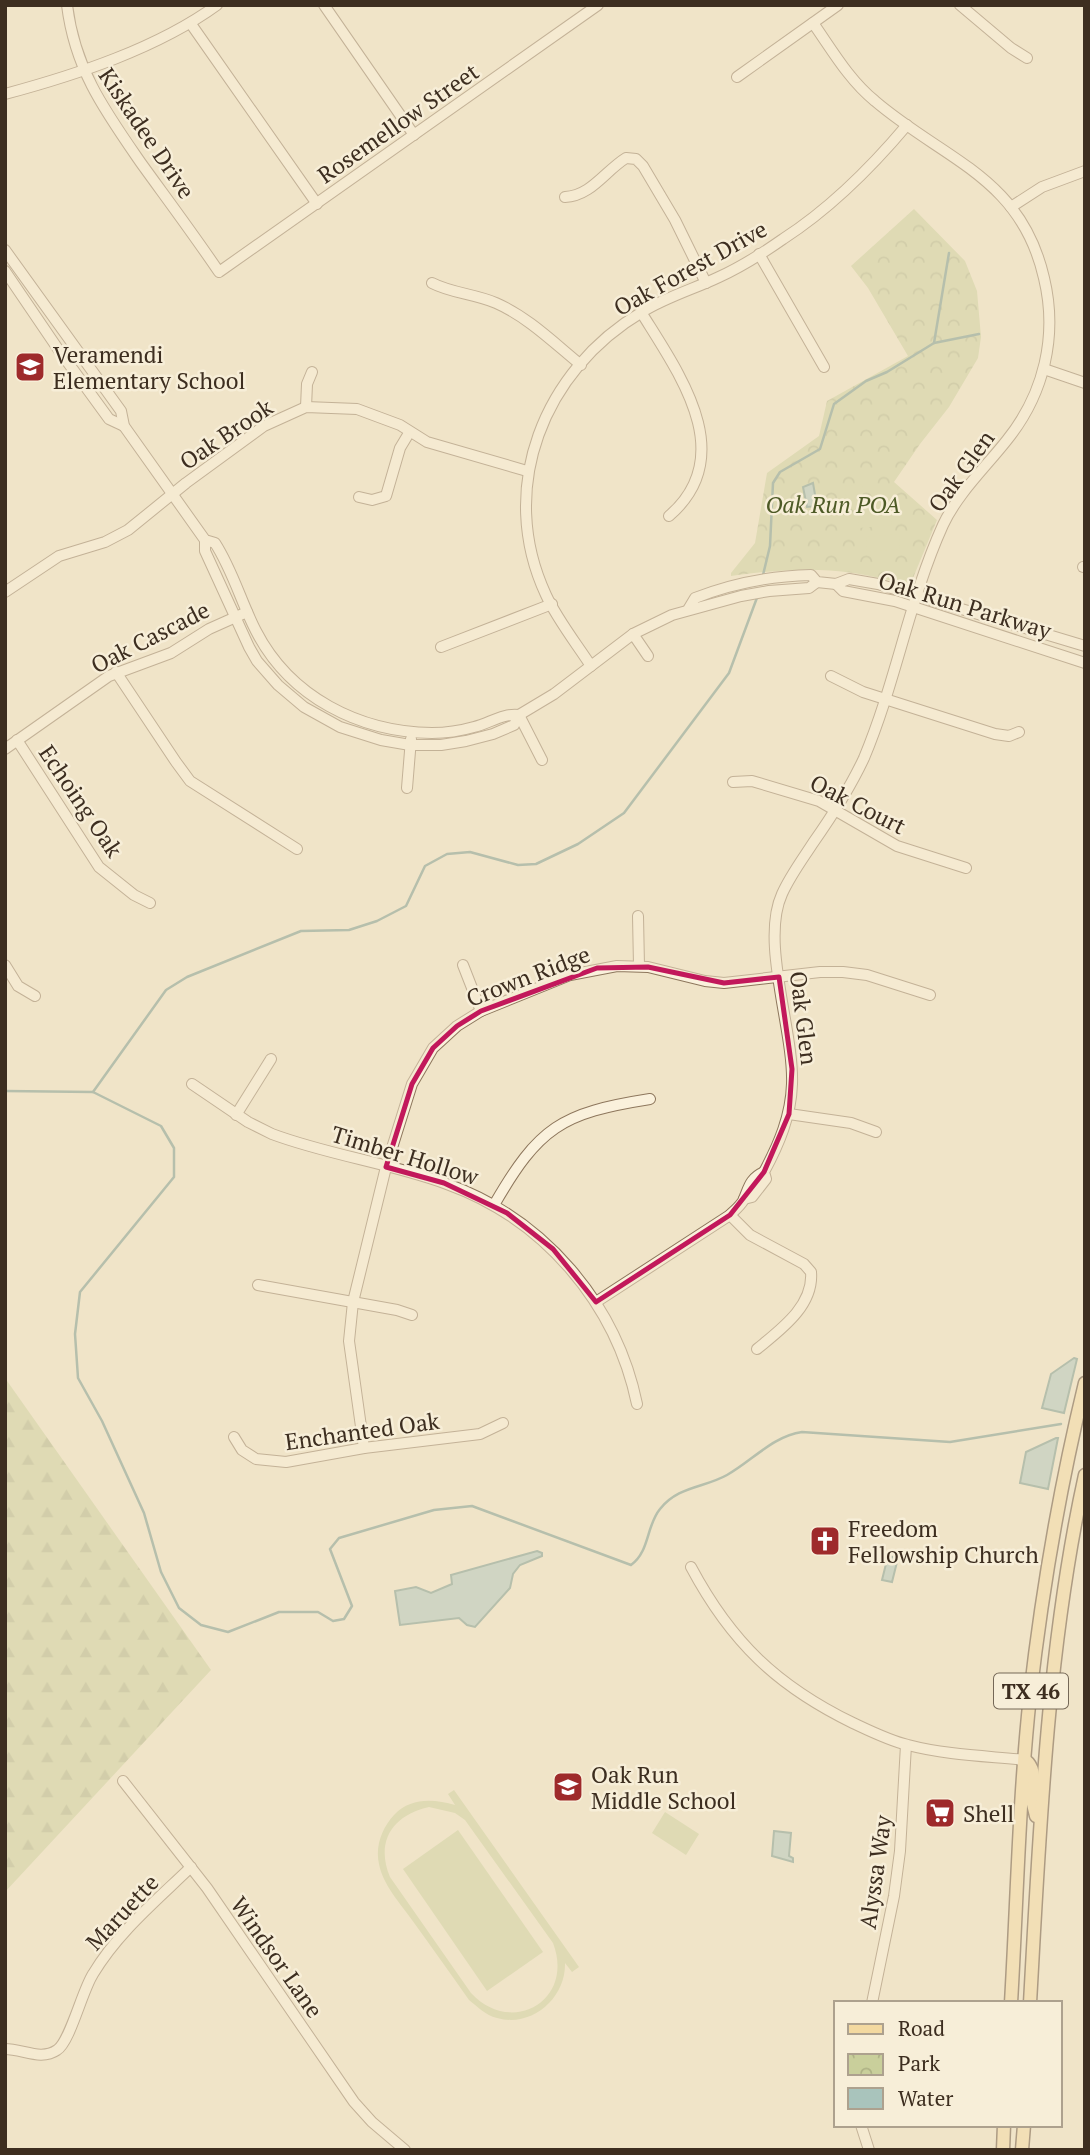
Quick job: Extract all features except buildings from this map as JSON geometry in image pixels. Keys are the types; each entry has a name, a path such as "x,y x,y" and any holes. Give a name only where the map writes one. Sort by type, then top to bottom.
{"main road":[{"name":"TX 46","path":"1011,2001 1025,1760 1044,1593 1063,1480 1085,1383"},
{"name":"TX 46","path":"1030,2001 1039,1830 1050,1699 1059,1625 1085,1475"},
{"path":"1025,1760 1031,1764 1033,1772 1032,1798 1039,1830"},
{"path":"1003,2150 1004,2127"},
{"path":"1022,2150 1024,2127"}],"street":[{"name":"Kiskadee Drive","path":"67,5 70,29 83,71 106,113 219,272"},
{"path":"5,93 83,71 191,24 217,5"},
{"path":"324,5 414,135"},
{"name":"Rosemellow Street","path":"219,272 598,5"},
{"path":"737,77 838,5"},
{"path":"960,5 1027,58"},
{"name":"Oak Glen","path":"596,1302 730,1215 744,1199 752,1198 766,1179 764,1172 778,1145 789,1114 792,1069 774,933 778,904 795,871 836,810 862,760 885,700 917,596 943,525 953,507 1015,429 1031,403 1044,369 1049,316 1044,277 1030,237 1011,207 967,165 867,95 813,23"},
{"path":"191,24 317,204"},
{"name":"Oak Forest Drive","path":"590,666 546,596 527,537 527,471 534,441 545,416 581,365 607,336 641,312 706,283 759,254 807,223 840,197 873,165 907,125"},
{"path":"565,197 576,196 587,190 626,158 636,159 643,166 675,220 706,283"},
{"path":"1011,207 1042,187 1085,171"},
{"name":"Oak Run Parkway","path":"5,250 121,411 124,426 205,540 205,551 257,661 278,685 304,707 352,732 411,745 441,745 479,738 514,725 520,715 554,694 633,634 659,620 689,608 698,609 741,596 809,588 817,582 836,584 849,579 878,584 1085,646"},
{"path":"759,254 824,367"},
{"name":"Oak Run Parkway","path":"5,271 109,419 124,426"},
{"path":"13,282 22,275"},
{"path":"432,283 480,296 508,308 581,365"},
{"path":"641,312 683,378 697,416 700,450 698,469 686,499 668,516"},
{"path":"1044,369 1085,383"},
{"path":"306,407 307,384 312,372"},
{"name":"Oak Brook","path":"5,592 59,556 105,542 128,530 264,426 306,407 357,409 400,425 446,449 527,471"},
{"path":"359,497 372,500 386,496 400,448 409,432"},
{"name":"Oak Run Parkway","path":"205,540 215,543 220,551 247,612 274,659 308,693 335,710 361,722 383,728 435,733 461,730 509,714 520,715"},
{"name":"Oak Run Parkway","path":"689,608 695,598 740,582 788,575 811,575 817,582"},
{"name":"Oak Run Parkway","path":"836,584 843,591 880,597 914,607 1085,663"},
{"path":"441,647 552,604"},
{"name":"Oak Cascade","path":"5,748 116,672 171,653 208,629 247,612"},
{"path":"633,634 648,656"},
{"path":"116,672 190,780 297,849"},
{"path":"831,676 854,689 885,700 995,734 1009,736 1019,732"},
{"path":"520,715 542,760"},
{"path":"407,788 412,732"},
{"name":"Echoing Oak","path":"17,740 99,867 134,895 150,903"},
{"name":"Oak Court","path":"733,782 759,782 820,802 897,846 966,868"},
{"path":"638,916 639,966"},
{"path":"5,965 18,986 35,996"},
{"path":"463,965 481,1011"},
{"name":"Crown Ridge","path":"364,1448 349,1341 354,1302 386,1167 412,1084 442,1040 457,1026 481,1011 585,971 618,966 639,966 724,983 820,972 843,972 867,975 930,995"},
{"path":"236,1115 271,1059"},
{"name":"Timber Hollow","path":"192,1084 236,1115 285,1139 444,1183 494,1205 523,1224 574,1272 596,1302 618,1343 637,1404"},
{"path":"494,1205 526,1154 548,1132 587,1112 649,1099"},
{"path":"789,1114 851,1123 876,1132"},
{"path":"730,1215 751,1235 804,1264 811,1272 811,1283 798,1310 784,1327 757,1349"},
{"path":"258,1285 412,1315"},
{"name":"Enchanted Oak","path":"234,1437 247,1455 276,1462 480,1434 503,1423"},
{"path":"691,1567 705,1595 736,1638 775,1675 831,1713 906,1745 1025,1760"},
{"name":"Alyssa Way","path":"872,2001 897,1873 906,1745"},
{"name":"Windsor Lane","path":"122,1781 191,1867 354,2102 392,2145 405,2150"},
{"name":"Maruette","path":"5,2049 48,2055 64,2046 83,1993 107,1952 191,1867"},
{"path":"861,2127 869,2150"}],"highlighted area":[{"path":"648,967 724,983 779,977 792,1069 789,1114 764,1172 730,1215 596,1302 553,1249 507,1213 444,1183 386,1167 412,1084 433,1048 457,1026 481,1011 597,968"}],"green space":[{"name":"Oak Run POA","path":"914,209 965,261 977,291 981,337 978,358 949,407 894,482 937,520 913,578 904,584 859,574 818,570 731,576 755,543 767,473 819,436 827,401 908,356 868,288 851,266"},
{"path":"862,484 863,504 847,505 845,486"},
{"path":"891,510 892,525 859,528 858,513"},
{"path":"899,534 900,549 867,552 866,537"},
{"path":"5,1378 211,1670 5,1892"},
{"path":"454,1790 579,1967 572,1972 565,1963 560,1988 553,1998 534,2014 523,2019 493,2017 469,2000 393,1894 381,1872 379,1844 383,1831 394,1815 415,1802 455,1805 448,1794","holes":["429,1807 455,1813 465,1820 553,1943 557,1963 555,1981 548,1995 536,2006 521,2012 504,2012 487,2006 471,1993 390,1877 386,1864 386,1841 397,1823 406,1816"]},
{"path":"665,1812 699,1834 686,1855 652,1833"},
{"path":"458,1830 543,1952 487,1991 403,1869"}],"water":[{"path":"813,483 817,506 807,507 803,487"},
{"path":"1074,1358 1077,1359 1064,1413 1042,1408 1051,1374"},
{"path":"1056,1438 1048,1489 1020,1483 1026,1452"},
{"path":"537,1551 542,1553 542,1556 520,1565 513,1574 510,1588 475,1627 467,1625 459,1618 400,1625 395,1591 416,1587 431,1593 452,1584 451,1575"},
{"path":"888,1556 898,1558 892,1582 882,1580"},
{"path":"774,1831 791,1833 789,1856 793,1858 793,1862 772,1856"}],"waterway":[{"path":"934,343 949,253"},
{"path":"763,575 770,546 773,483 780,472 820,449 834,404 866,381 887,372 934,343 979,334"},
{"path":"93,1092 166,990 187,977 301,931 349,930 377,921 406,906 425,866 447,854 470,852 518,865 536,864 578,844 624,813 729,673 758,595"},
{"path":"5,1091 93,1092 161,1126 174,1148 174,1177 80,1292 75,1334 78,1378 102,1421 144,1513 161,1572 179,1608 201,1625 228,1632 279,1612 318,1612 333,1621 344,1619 352,1606 330,1549 339,1538 434,1510 472,1506 631,1565 642,1553 652,1523 667,1501 727,1475 791,1434 802,1432 950,1442 1061,1424"}],"place":[{"name":"Veramendi Elementary School","path":"30,367"},
{"name":"Freedom Fellowship Church","path":"825,1541"},
{"name":"Oak Run Middle School","path":"568,1787"},
{"name":"Shell","path":"940,1813"}]}
